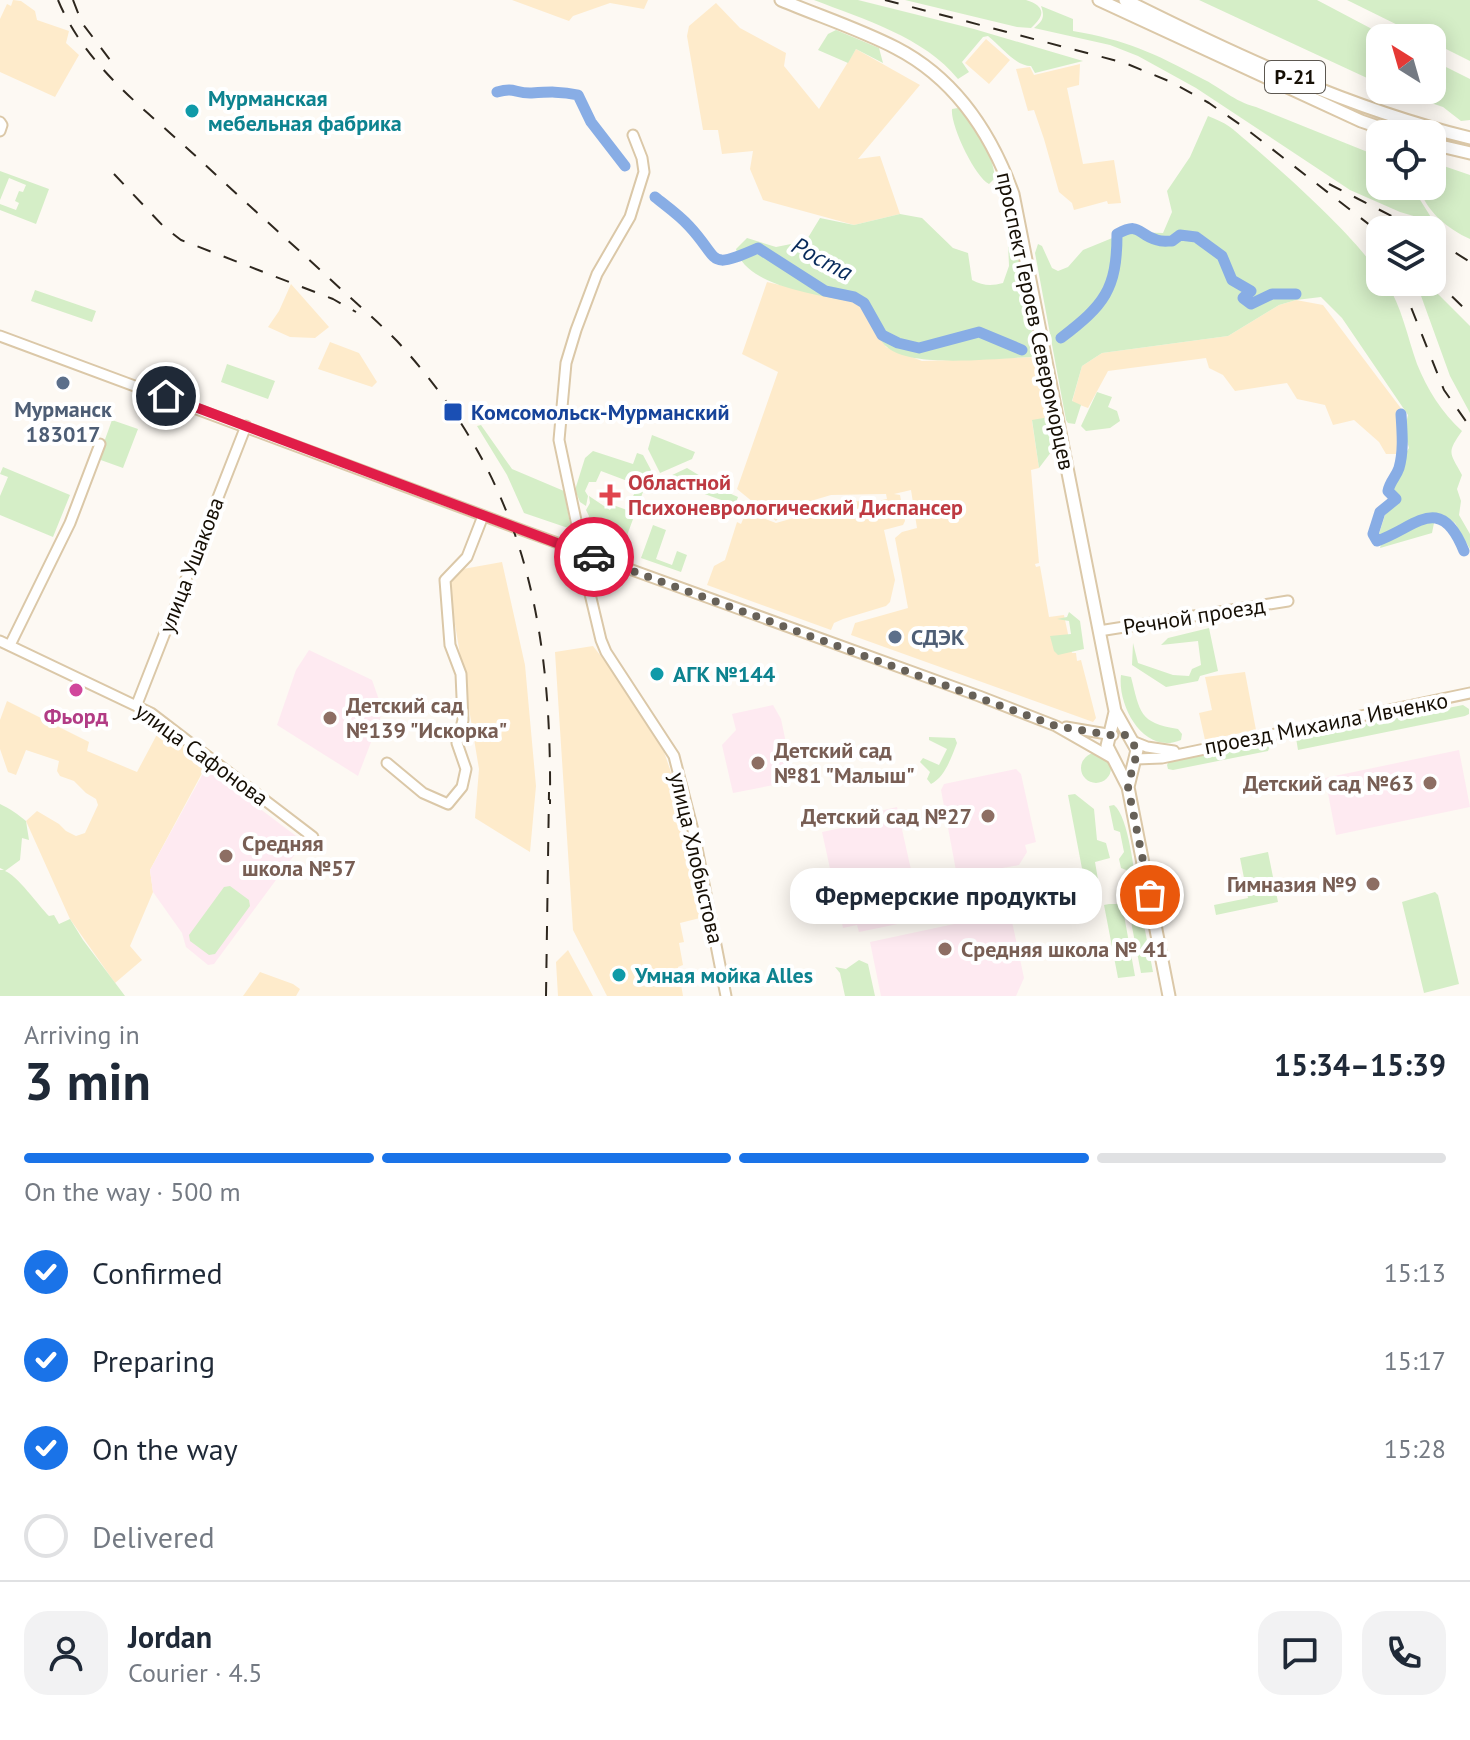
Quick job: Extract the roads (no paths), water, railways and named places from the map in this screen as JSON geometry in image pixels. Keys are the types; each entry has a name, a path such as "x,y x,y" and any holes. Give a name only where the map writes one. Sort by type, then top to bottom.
{"main road":[{"name":"проспект Героев Североморцев","path":"781,0 907,54 966,105 989,137 1013,194 1118,737 1137,750 1128,787"},
{"name":"Р-21","path":"1099,0 1366,123"},
{"name":"Р-21","path":"1125,0 1367,108 1470,138"},
{"path":"1446,147 1470,153"},
{"name":"проспект Героев Североморцев","path":"1118,737 1107,746 1128,787 1169,996"},
{"path":"1114,760 1124,766 1134,761"}],"street":[{"name":"улица Хлобыстова","path":"633,135 644,172 630,217 604,260 584,305 566,363 560,454 581,544 580,552 606,652 674,756 695,838 726,996"},
{"path":"0,336 1056,726 1182,752"},
{"name":"улица Ушакова","path":"137,704 246,426"},
{"path":"10,645 70,523 100,444"},
{"path":"387,763 423,793 448,804 462,787 466,769 457,743 463,720 461,674 450,645 445,580 467,557 483,516"},
{"name":"Речной проезд","path":"1099,631 1288,601"},
{"name":"улица Сафонова","path":"0,641 137,704 167,723 313,837"},
{"name":"проезд Михаила Ивченко","path":"1134,761 1162,758 1470,693"},
{"path":"1056,726 1114,760"}],"waterway":[{"name":"Роста","path":"497,92 511,90 578,95 591,122 625,166"},
{"name":"Роста","path":"655,197 685,222 716,258 730,259 758,248 825,291 854,297 864,303 882,335 898,343 919,348 979,332 1022,350"},
{"name":"Роста","path":"1061,338 1088,316 1105,295 1114,269 1117,234 1125,230 1135,229 1161,241 1172,241 1180,235 1196,237 1222,256 1232,280 1251,291 1243,298 1251,304 1272,294 1296,294"},
{"name":"Роста","path":"1401,414 1401,461 1388,491 1396,499 1380,512 1373,534 1377,541 1415,523 1436,518 1446,522 1464,551"}],"railway":[{"path":"58,0 85,47 120,88 397,341 440,393 475,446 502,500 522,556 536,614 545,674 550,804"},
{"path":"73,0 82,23 117,69"},
{"path":"885,0 1125,63 1171,82 1245,128 1366,222"},
{"path":"114,174 164,227 181,240 333,299 356,312"},
{"path":"1329,184 1392,216"},
{"path":"1446,247 1470,262"},
{"path":"1446,291 1470,314"},
{"path":"1407,296 1444,390 1470,427"},
{"path":"546,996 549,792"}],"place":[{"name":"Мурманская мебельная фабрика","path":"192,111"},
{"name":"Мурманск 183017","path":"63,383"},
{"name":"Комсомольск-Мурманский","path":"453,412"},
{"name":"Областной Психоневрологический Диспансер","path":"610,495"},
{"name":"СДЭК","path":"895,637"},
{"name":"АГК №144","path":"657,674"},
{"name":"Фьорд","path":"76,690"},
{"name":"Детский сад №139 \"Искорка\"","path":"330,718"},
{"name":"Детский сад №81 \"Малыш\"","path":"758,763"},
{"name":"Детский сад №63","path":"1430,783"},
{"name":"Детский сад №27","path":"988,816"},
{"name":"Средняя школа №57","path":"226,856"},
{"name":"Гимназия №9","path":"1373,884"},
{"name":"Фермерские продукты","path":"1150,895"},
{"name":"Средняя школа № 41","path":"945,949"},
{"name":"Умная мойка Alles","path":"619,975"}]}
